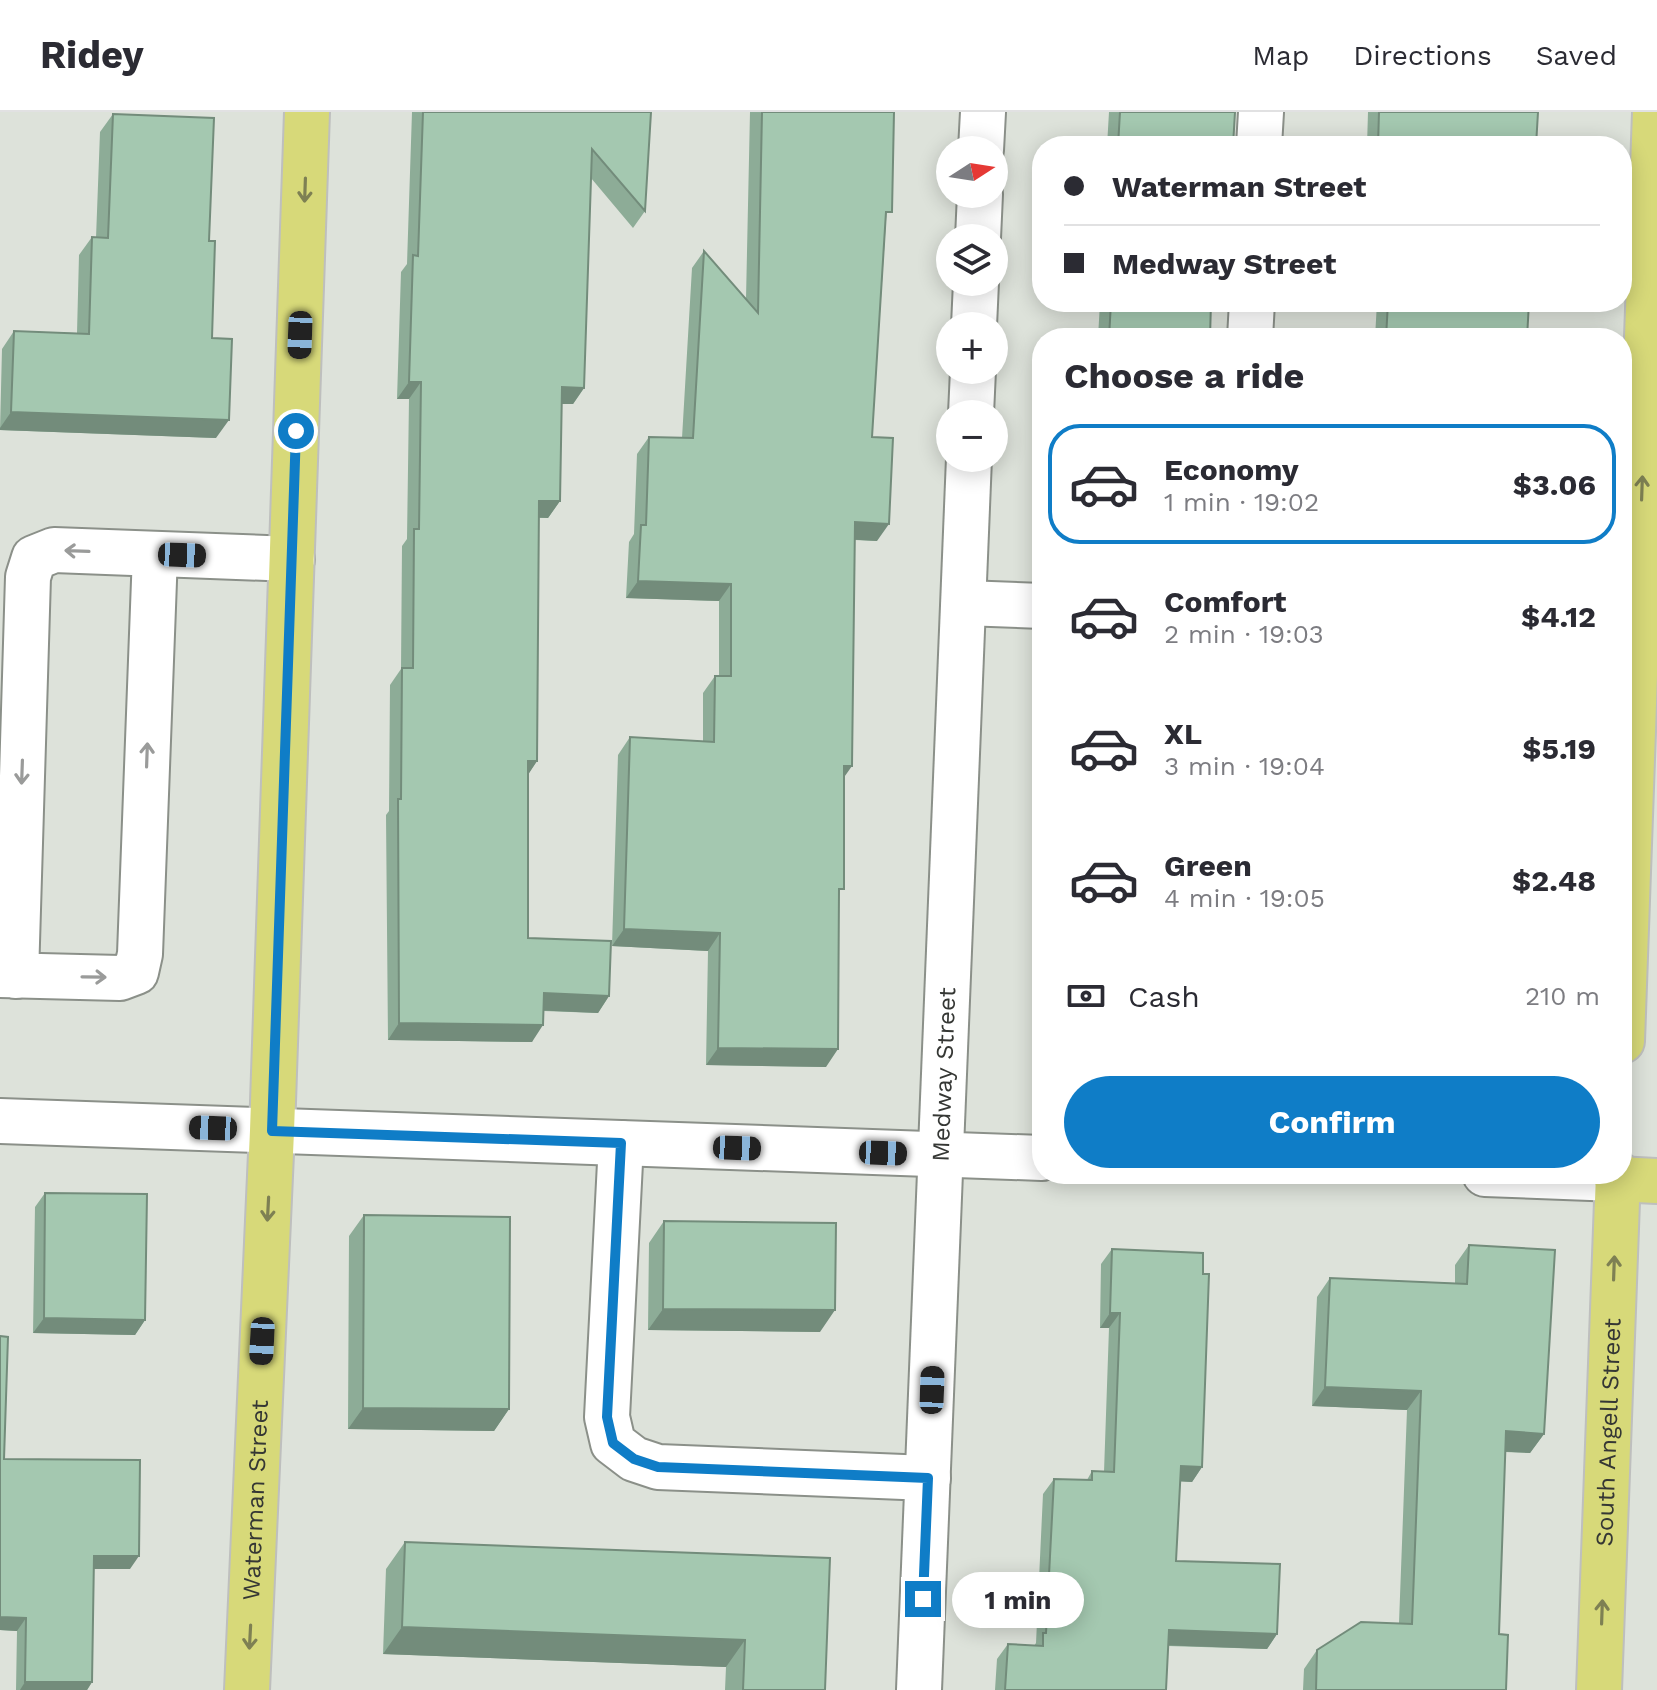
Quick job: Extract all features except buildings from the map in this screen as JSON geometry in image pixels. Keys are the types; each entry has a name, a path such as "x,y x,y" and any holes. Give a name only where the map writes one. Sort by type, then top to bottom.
{"main road":[{"name":"Waterman Street","path":"247,1690 272,1131 307,112"},
{"path":"1632,628 1648,537 1655,112"},
{"name":"South Angell Street","path":"1599,1690 1631,1184"}],"street":[{"path":"982,136 983,112"},
{"path":"1260,136 1261,112"},
{"name":"Medway Street","path":"919,1690 969,472"},
{"path":"155,554 140,954 136,972 120,978 8,975 28,577 34,558 54,550 292,559"},
{"path":"964,603 1032,606"},
{"path":"0,1121 1032,1158"},
{"path":"621,1143 607,1417 613,1443 634,1459 658,1467 928,1478"}],"route":[{"path":"296,431 272,1131 621,1143 607,1417 613,1443 634,1459 658,1467 928,1478 923,1599"}]}
